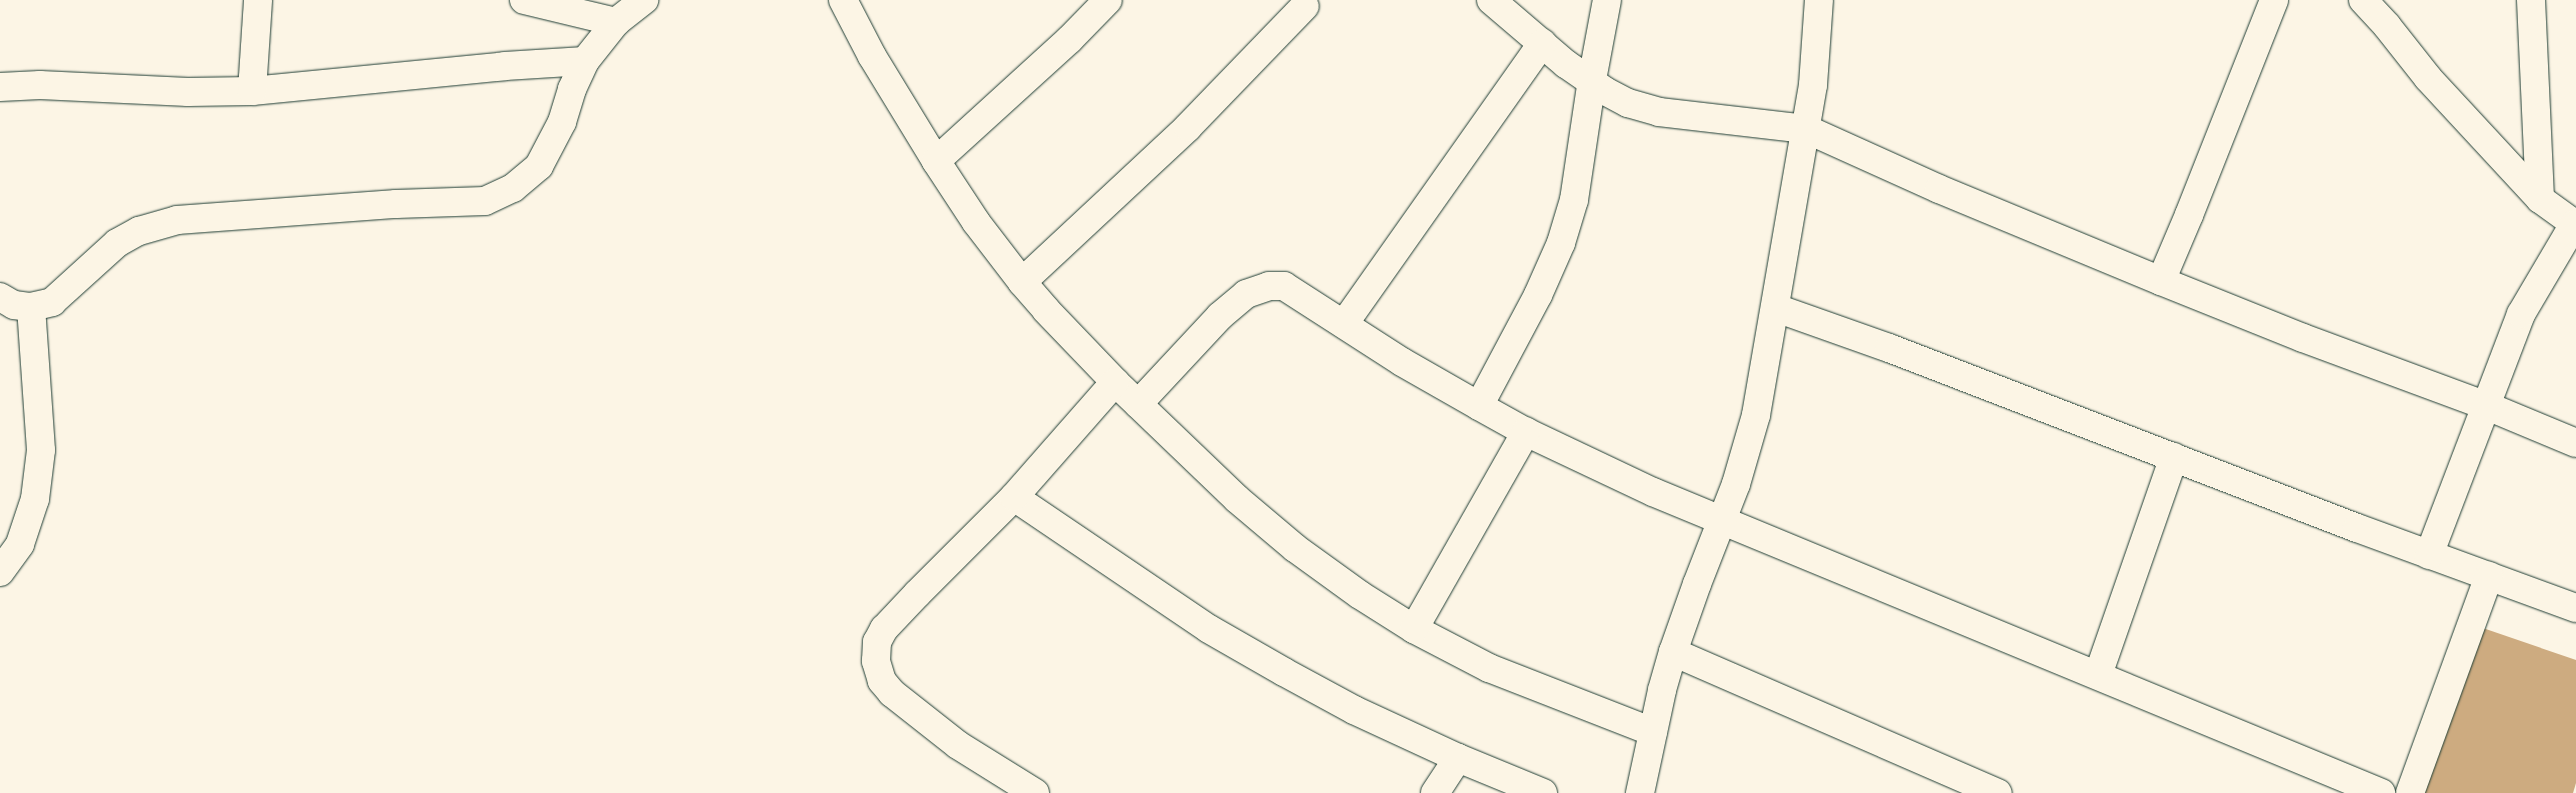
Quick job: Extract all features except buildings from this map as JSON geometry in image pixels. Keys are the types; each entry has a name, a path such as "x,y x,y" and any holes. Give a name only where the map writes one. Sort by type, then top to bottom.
{"street":[{"path":"252,91 258,0"},
{"path":"524,0 616,22"},
{"path":"0,297 14,305 31,307 52,302 117,243 139,230 177,220 396,204 485,201 513,188 539,166 562,122 572,89 586,61 616,22 644,0"},
{"path":"843,0 872,56 936,161 976,222 1022,282 1115,382 1237,499 1295,548 1360,595 1414,630 1489,668 1653,732"},
{"path":"936,161 1070,39 1108,0"},
{"path":"1491,0 1566,64 1628,103 1659,112 1806,129 1939,189 2161,281 2303,338 2487,406 2576,443"},
{"path":"1479,406 1538,295 1561,243 1576,191 1592,80 1607,0"},
{"path":"1640,793 1673,652 1746,455 1776,308 1781,266 1806,129 1813,85 1819,0"},
{"path":"2161,281 2274,0"},
{"path":"2363,0 2387,26 2428,78 2540,199 2575,224 2521,314 2429,555"},
{"path":"2531,0 2540,199"},
{"path":"1022,282 1188,127 1305,6"},
{"path":"1344,324 1542,43"},
{"path":"0,87 40,85 188,92 252,91 505,66 586,61"},
{"path":"1138,404 1220,316 1246,294 1269,286 1284,286 1402,362 1479,406 1526,432 1652,492 2381,793"},
{"path":"0,572 20,544 35,499 41,450 31,307"},
{"path":"1776,308 1889,348 2429,555 2576,608"},
{"path":"1035,793 958,745 892,693 882,681 876,661 877,642 884,629 1014,497 1115,382"},
{"path":"1414,630 1526,432"},
{"path":"2098,675 2174,457"},
{"path":"1014,497 1209,629 1354,710 1458,758 1543,793"},
{"path":"2410,793 2489,576"},
{"path":"1673,652 1998,793"},
{"path":"1435,793 1458,758"}]}
